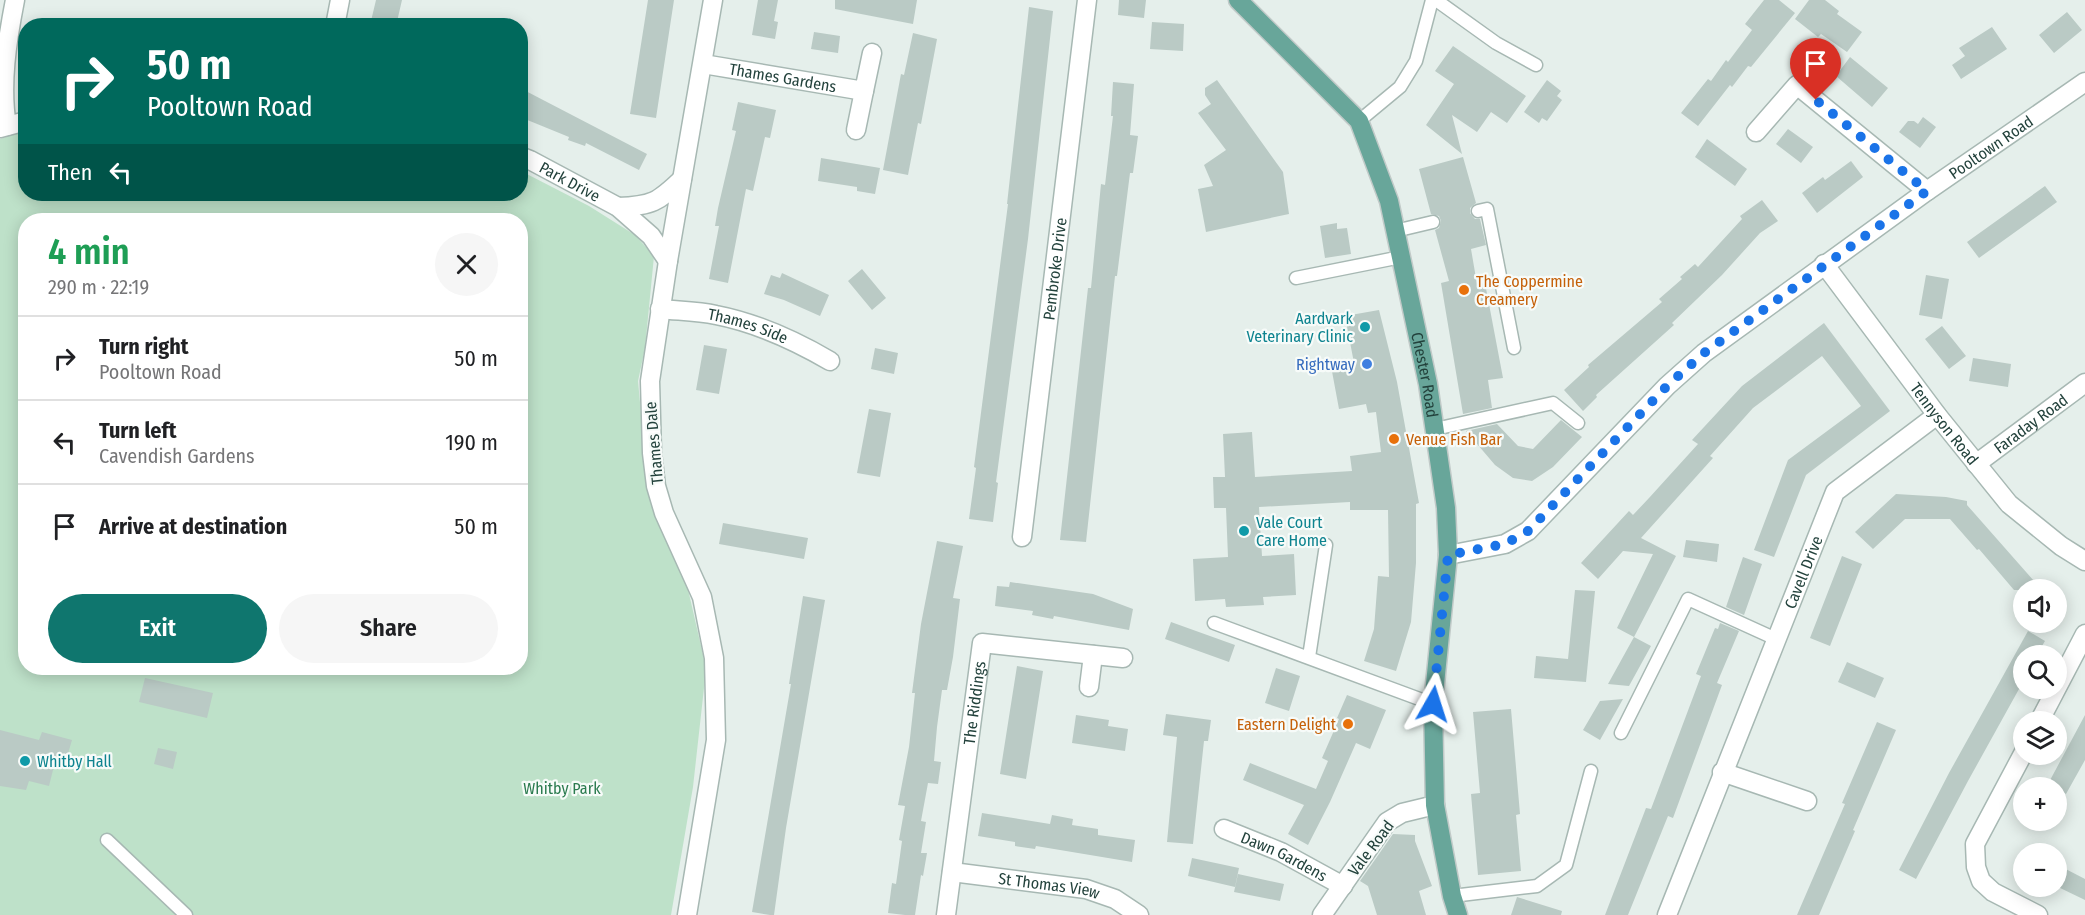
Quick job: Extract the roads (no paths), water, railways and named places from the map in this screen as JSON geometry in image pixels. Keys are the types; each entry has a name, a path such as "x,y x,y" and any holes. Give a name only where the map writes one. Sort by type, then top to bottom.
{"main road":[{"name":"Chester Road","path":"1238,0 1359,121 1389,201 1435,429 1446,508 1448,555 1433,704 1436,805 1452,896 1458,915"}],"street":[{"path":"15,0 0,90 3,127 18,122"},
{"path":"336,18 340,0"},
{"name":"Thames Dale","path":"687,915 716,740 714,658 702,597 664,513 656,486 652,453 650,381 660,309 713,0"},
{"name":"Pembroke Drive","path":"1022,537 1087,0"},
{"path":"856,130 872,53"},
{"name":"Thames Gardens","path":"703,64 864,91"},
{"name":"Pooltown Road","path":"1448,555 1505,544 1528,531 1675,379 1704,353 1824,264 2085,82"},
{"path":"1756,132 1797,85 1927,191"},
{"name":"Park Drive","path":"528,159 618,207 651,236 668,261"},
{"name":"Park Drive","path":"618,207 642,206 660,199 682,179"},
{"name":"Tennyson Road","path":"1824,264 1937,415 2008,504 2061,546 2085,561"},
{"name":"Thames Side","path":"660,309 717,315 761,327 803,345 830,361"},
{"name":"Faraday Road","path":"1976,464 2085,383"},
{"name":"Cavell Drive","path":"1667,915 1834,492 1937,415"},
{"path":"2045,711 2085,634"},
{"name":"The Riddings","path":"952,872 982,643 1123,658"},
{"path":"1089,687 1094,655"},
{"path":"2017,765 1975,844 1976,867 1981,881 1993,892 2038,915"},
{"path":"1722,772 1807,801"},
{"name":"Vale Road","path":"1322,915 1387,822 1402,813 1436,805"},
{"name":"Dawn Gardens","path":"1224,829 1281,852 1343,886"},
{"path":"946,915 952,872"},
{"name":"St Thomas View","path":"952,872 1086,888 1115,899 1139,915"}],"lane":[{"path":"1359,121 1400,87 1416,61 1434,0 1496,43 1536,66"},
{"path":"1478,211 1487,209 1514,348"},
{"path":"1395,231 1433,222"},
{"path":"1296,278 1401,257"},
{"path":"1435,429 1553,403 1578,423"},
{"path":"1309,657 1326,545"},
{"path":"1621,734 1688,598 1776,639"},
{"path":"1214,623 1433,704"},
{"path":"1452,896 1537,886 1566,865 1591,771"},
{"path":"107,840 186,915"}],"place":[{"name":"The Coppermine Creamery","path":"1464,290"},
{"name":"Aardvark Veterinary Clinic","path":"1365,327"},
{"name":"Rightway","path":"1367,364"},
{"name":"Venue Fish Bar","path":"1394,439"},
{"name":"Vale Court Care Home","path":"1244,531"},
{"name":"Eastern Delight","path":"1348,724"},
{"name":"Whitby Hall","path":"25,761"}],"park label":[{"name":"Whitby Park","path":"562,788"}]}
